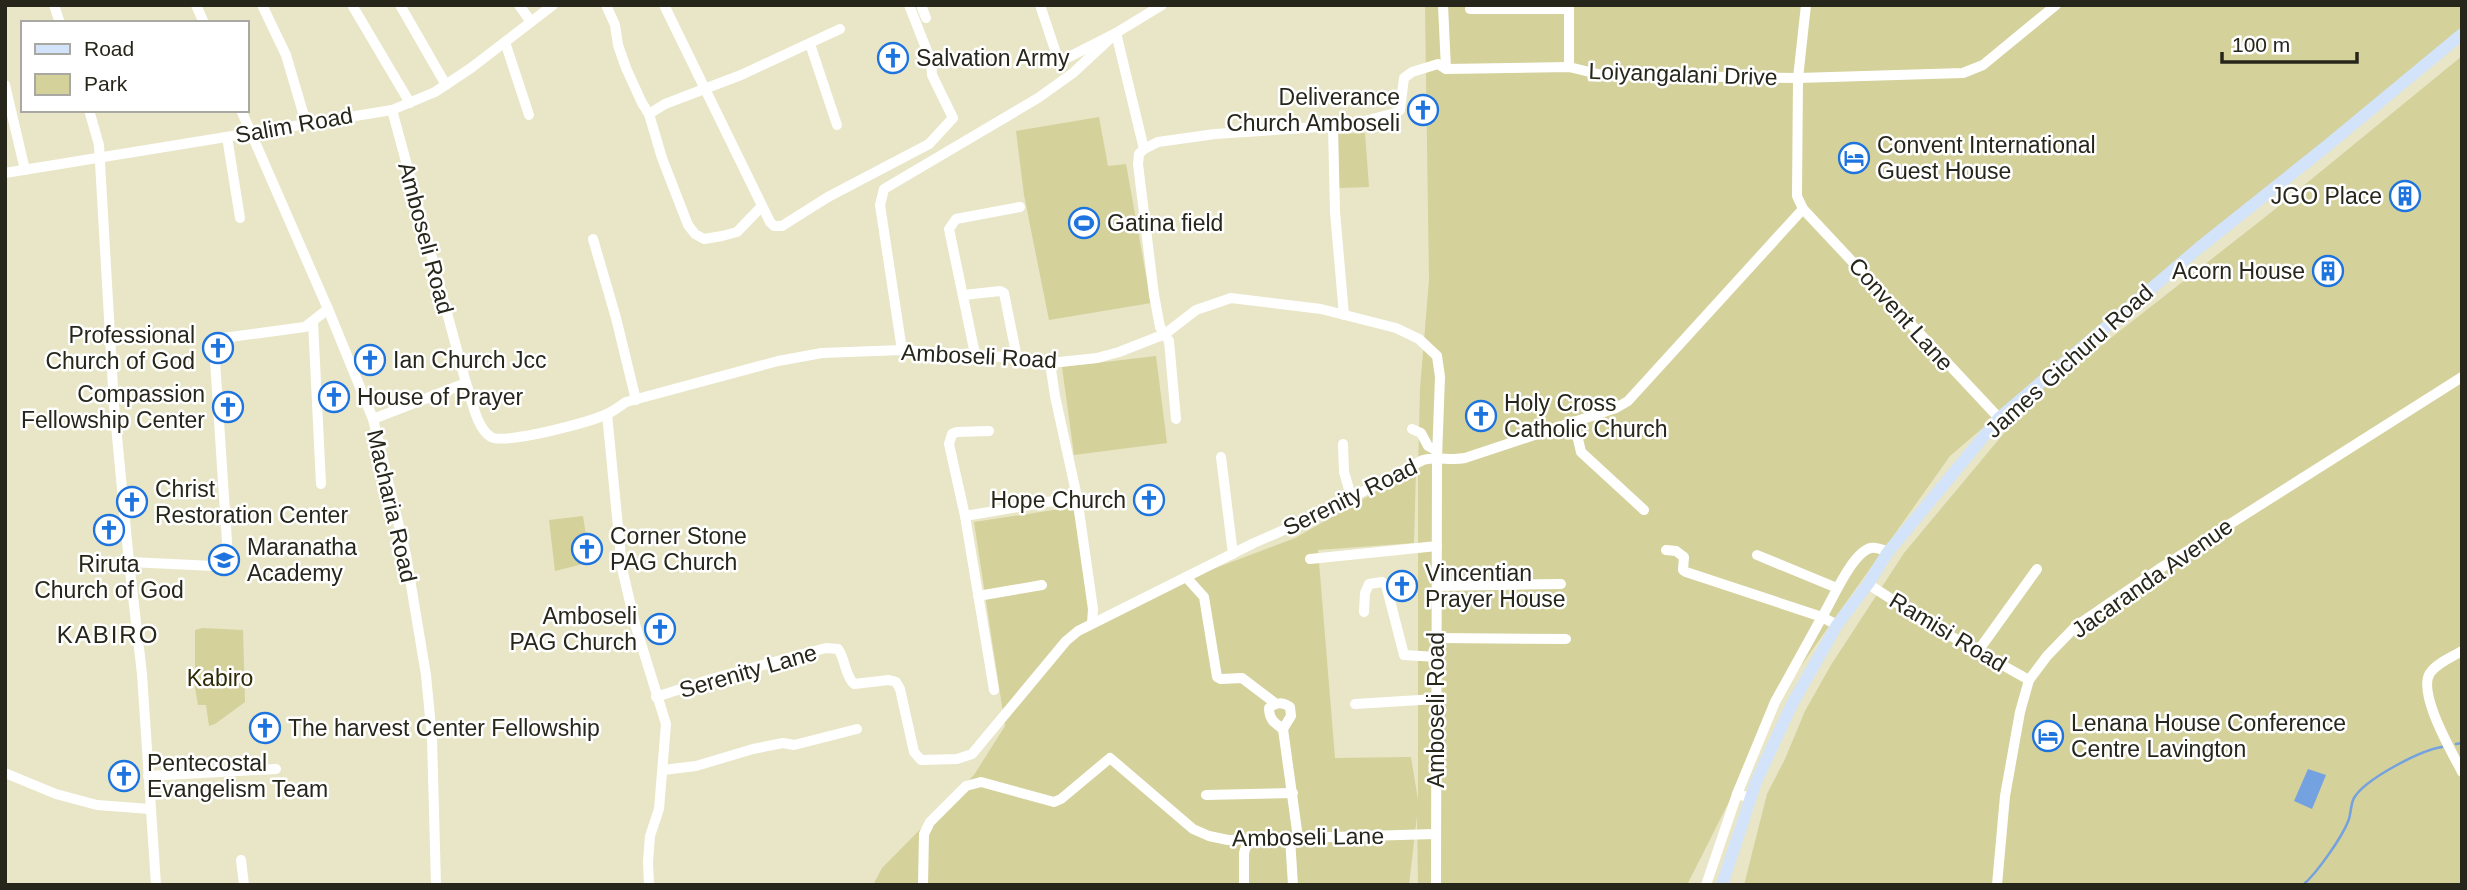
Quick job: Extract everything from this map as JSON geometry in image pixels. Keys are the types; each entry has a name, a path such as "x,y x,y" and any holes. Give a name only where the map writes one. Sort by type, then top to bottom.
{"main road":[{"name":"James Gichuru Road","path":"1722,885 1751,797 1780,730 1837,625 1888,552 1999,418 2191,254 2462,34"}],"street":[{"path":"196,5 203,21"},
{"path":"262,5 286,55 306,123"},
{"path":"352,5 410,103"},
{"path":"400,5 446,85"},
{"path":"519,5 531,22"},
{"name":"Salim Road","path":"5,173 392,110 446,85 553,5"},
{"path":"606,5 615,24 618,45 626,68 649,114 662,158 688,225 695,234 704,239 737,232 762,206"},
{"path":"664,5 774,226 782,226 828,197 929,144 953,118 932,75 931,61 909,5"},
{"path":"921,5 926,18"},
{"path":"1040,5 1060,59 1076,55 1156,7"},
{"path":"1443,5 1446,69"},
{"path":"1803,209 1796,191 1798,78 1806,5"},
{"name":"Loiyangalani Drive","path":"1333,126 1395,113 1400,110 1404,78 1412,72 1438,64 1446,69 1569,67 1602,75 1798,78 1943,74 1973,70 1983,65 2056,5"},
{"path":"1470,9 1569,7"},
{"name":"Loiyangalani Drive","path":"1569,7 1569,67"},
{"path":"649,114 665,104 741,75 840,29"},
{"path":"1116,33 1144,149"},
{"path":"902,350 880,205 884,189 1038,98 1073,73 1116,33"},
{"path":"505,42 529,115"},
{"path":"810,44 837,125"},
{"path":"5,85 25,170"},
{"name":"Amboseli Road","path":"392,110 466,383 480,424 488,436 497,439 529,436 607,414 626,402 778,361 822,353 902,350 975,354 1050,363 1097,359 1165,334 1196,310 1231,298 1301,306 1344,315 1396,328 1419,339 1437,356 1440,377 1437,455 1436,885"},
{"path":"90,112 99,145 113,392 142,674 156,885"},
{"name":"Macharia Road","path":"243,112 373,419 406,555 426,675 432,738 436,885"},
{"path":"1176,419 1169,341 1160,327 1154,295 1138,164 1139,154 1144,149 1158,142 1204,136 1333,126 1335,212 1344,315"},
{"path":"226,137 240,218"},
{"path":"975,354 949,229 956,219 1020,207"},
{"name":"Convent Lane","path":"1803,209 1999,418"},
{"name":"Serenity Road","path":"995,727 1066,641 1092,623 1318,515 1423,460 1437,455 1452,460 1465,458 1616,408 1628,401 1803,209"},
{"path":"593,239 636,400"},
{"path":"964,295 1000,291 1004,293 1017,358"},
{"path":"129,562 215,566 226,563 228,557 214,346 216,341 305,327 328,309"},
{"path":"313,322 321,484"},
{"path":"1050,363 1077,497 1093,609 1092,623"},
{"name":"Jacaranda Avenue","path":"1997,885 2004,796 2020,712 2029,680 2048,656 2089,617 2220,529 2462,377"},
{"path":"373,419 466,383"},
{"path":"607,414 622,568 635,624 666,724 659,809 650,836 649,885"},
{"path":"1574,422 1581,452 1644,510"},
{"path":"1412,429 1421,433 1427,446 1437,455"},
{"path":"989,431 957,432 949,439 948,444 965,516 994,690"},
{"path":"1343,444 1344,472 1351,496"},
{"path":"1221,457 1233,554"},
{"path":"965,516 1077,497"},
{"path":"1310,559 1437,546"},
{"path":"1706,885 1737,794 1766,722 1837,588 1866,550 1874,548 1888,552"},
{"path":"1666,550 1676,551 1684,557 1683,570 1686,572 1822,617 1837,625"},
{"path":"1757,555 1837,588"},
{"path":"1978,651 2037,569"},
{"path":"1186,577 1204,597 1217,677 1242,678 1275,703 1290,707 1291,716 1283,729 1293,793 1293,885"},
{"path":"1364,612 1365,593 1369,584 1382,582 1386,585 1404,656 1437,657"},
{"path":"1437,586 1561,584"},
{"name":"Ramisi Road","path":"1868,584 1904,609 2029,680"},
{"path":"978,596 1042,585"},
{"path":"1437,638 1566,639"},
{"name":"Serenity Lane","path":"656,697 826,648 838,649 854,684 889,680 896,682 900,689 914,752 921,760 957,759 972,754 995,727"},
{"path":"2462,650 2430,673 2427,690 2462,772"},
{"path":"1355,704 1436,699"},
{"path":"1275,703 1269,708 1269,716 1283,729"},
{"path":"1766,722 1780,730"},
{"path":"663,770 696,766 753,749 783,743 794,745 857,729"},
{"name":"Amboseli Lane","path":"923,885 924,834 930,822 966,786 981,782 1054,802 1110,758 1193,829 1209,836 1248,840 1435,834"},
{"path":"148,776 276,769"},
{"path":"5,773 56,794 97,804 150,809"},
{"path":"1206,795 1293,793"},
{"path":"1737,794 1751,797"},
{"path":"1244,885 1244,853 1248,840"},
{"path":"242,860 244,885"}],"green space":[{"path":"1425,5 2462,5 2462,37 2065,359 2079,363 2269,214 2462,56 2462,885 1744,885 1767,794 1805,711 1831,665 1904,553 2015,420 2005,409 1950,456 1798,670 1756,742 1687,885 1418,885 1417,816 1409,885 873,885 882,868 974,775 1005,726 974,522 1073,507 1097,616 1136,598 1295,538 1416,469 1414,543 1318,550 1335,758 1411,757 1418,800 1418,474 1420,389 1429,280"},
{"name":"Gatina field","path":"1099,117 1108,166 1126,164 1151,303 1049,320 1024,195 1016,131"},
{"path":"1365,133 1369,187 1338,188 1335,134"},
{"path":"1156,356 1167,443 1074,455 1062,367"},
{"path":"583,516 589,556 583,557 583,564 555,571 549,520"},
{"name":"Kabiro","path":"195,630 243,630 245,702 209,726 206,705 198,705 195,688"}],"water":[{"path":"2308,769 2326,775 2312,809 2294,801"}],"waterway":[{"path":"2456,744 2462,743"},
{"path":"2303,885 2341,835 2349,819 2353,800 2360,790 2394,766 2442,747"}],"place":[{"name":"Salvation Army","path":"893,58"},
{"name":"Deliverance Church Amboseli","path":"1423,110"},
{"name":"Convent International Guest House","path":"1854,158"},
{"name":"JGO Place","path":"2405,196"},
{"name":"Gatina field","path":"1084,223"},
{"name":"Acorn House","path":"2328,271"},
{"name":"Professional Church of God","path":"218,348"},
{"name":"Ian Church Jcc","path":"370,360"},
{"name":"House of Prayer","path":"334,397"},
{"name":"Compassion Fellowship Center","path":"228,407"},
{"name":"Holy Cross Catholic Church","path":"1481,416"},
{"name":"Hope Church","path":"1149,500"},
{"name":"Christ Restoration Center","path":"132,502"},
{"name":"Riruta Church of God","path":"109,530"},
{"name":"Corner Stone PAG Church","path":"587,549"},
{"name":"Maranatha Academy","path":"224,560"},
{"name":"Vincentian Prayer House","path":"1402,586"},
{"name":"Amboseli PAG Church","path":"660,629"},
{"name":"The harvest Center Fellowship","path":"265,728"},
{"name":"Lenana House Conference Centre Lavington","path":"2048,736"},
{"name":"Pentecostal Evangelism Team","path":"124,776"}],"district":[{"name":"KABIRO","path":"108,635"}]}
